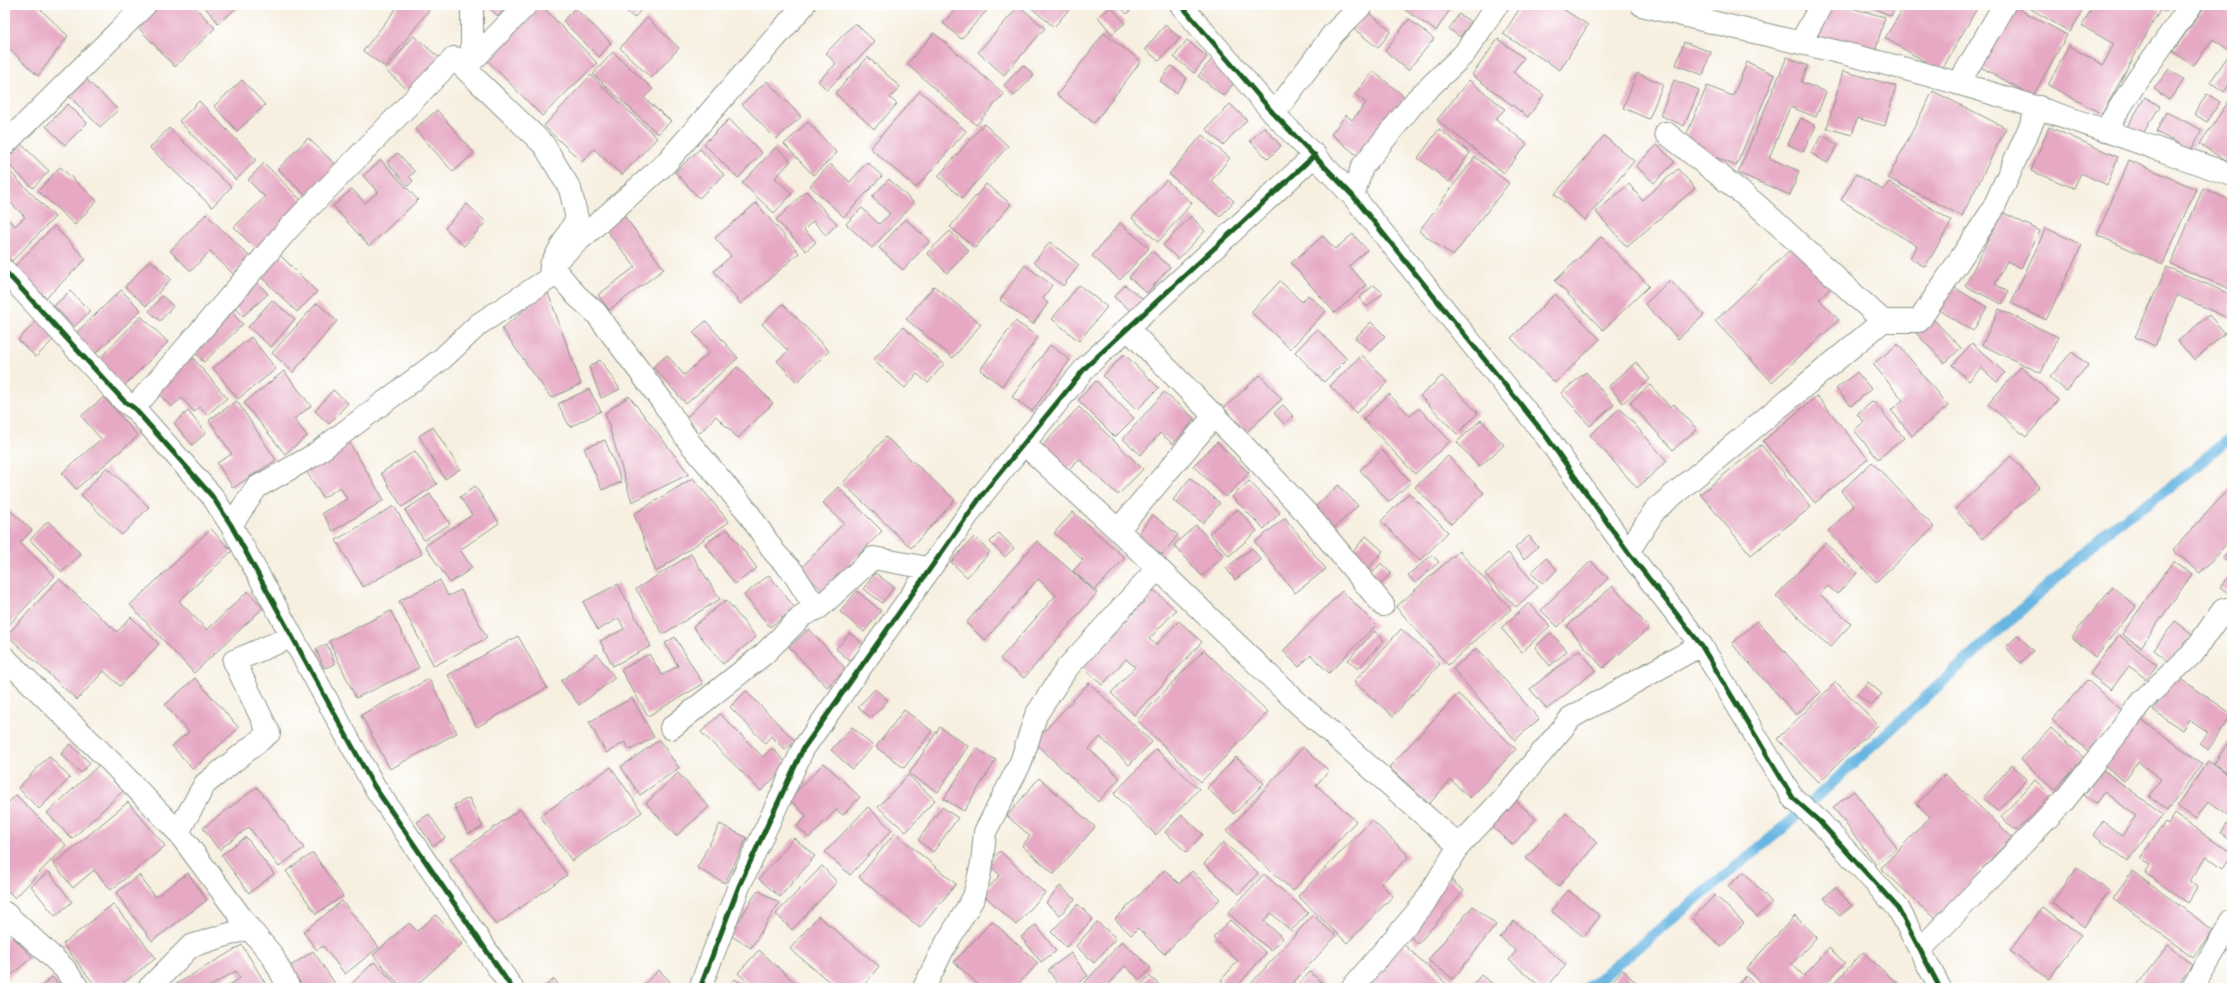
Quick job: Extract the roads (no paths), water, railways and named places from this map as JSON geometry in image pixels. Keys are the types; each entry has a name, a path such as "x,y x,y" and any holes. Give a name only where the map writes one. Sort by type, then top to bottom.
{"street":[{"path":"5,144 145,5"},
{"path":"463,59 472,5"},
{"path":"134,408 289,228 463,59 526,5"},
{"path":"551,264 665,164 804,5"},
{"path":"1181,5 1274,114 1353,196 1546,436 1628,552 1701,645 1793,798 1820,822 1898,908 1940,988"},
{"path":"1274,114 1333,34 1362,5"},
{"path":"1353,196 1362,167 1417,99 1464,54 1497,5"},
{"path":"1642,5 1801,42 1959,83 2039,107 2232,175"},
{"path":"1801,42 1820,5"},
{"path":"1959,83 2004,5"},
{"path":"2105,131 2136,82 2191,5"},
{"path":"231,525 257,487 314,455 444,358 479,324 550,278 551,264 577,218 570,190 544,145 463,59"},
{"path":"1628,552 1655,510 1883,321 1919,321 1992,211 2039,107"},
{"path":"1666,133 1757,205 1883,321"},
{"path":"700,988 740,886 803,749 982,495 1086,367 1315,155"},
{"path":"551,264 576,295 596,312 662,401 689,442 746,511 775,554 792,571 808,596 820,607"},
{"path":"5,271 81,356 124,400 134,408 212,496 231,525 374,786 512,988"},
{"path":"1128,328 1215,414 1309,516 1382,605"},
{"path":"1118,530 1215,414"},
{"path":"1023,443 1118,530 1301,706 1458,846"},
{"path":"671,728 764,654 803,615 820,607 873,558 928,568 940,556"},
{"path":"924,988 943,949 974,897 982,863 985,832 1020,762 1036,715 1067,668 1157,569"},
{"path":"1920,950 2063,802 2146,697 2192,654 2223,610 2232,608"},
{"path":"178,832 205,784 270,733 234,662 292,637"},
{"path":"1352,988 1423,905 1458,846 1501,801 1572,717 1701,645"},
{"path":"5,658 111,762 178,832 249,928 272,955 289,988"},
{"path":"5,914 64,968 78,988"},
{"path":"2192,988 2232,921"},
{"path":"149,988 191,946 249,928"}],"waterway":[{"path":"1588,988 1782,829 2106,532 2176,483 2232,436"}]}
